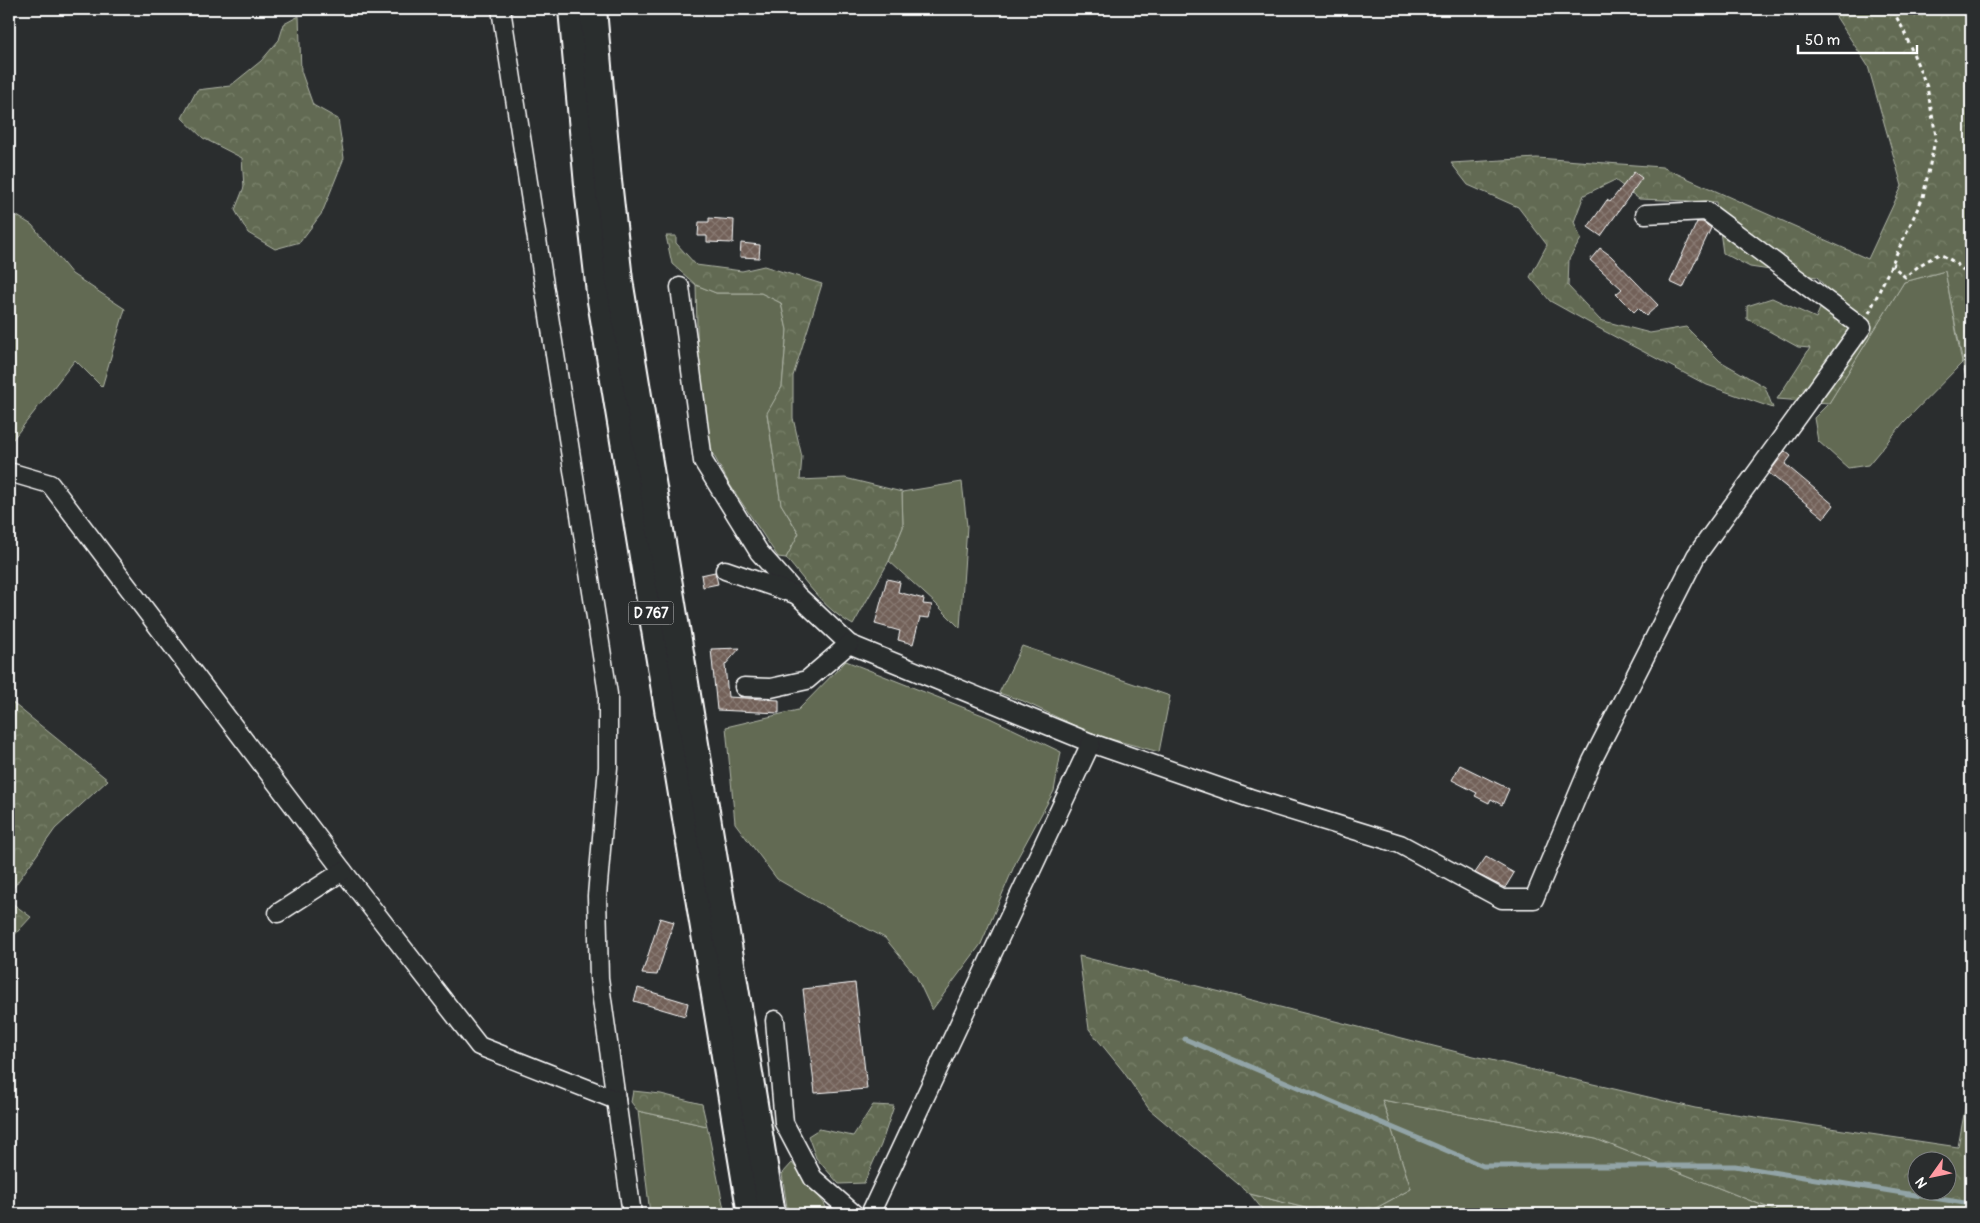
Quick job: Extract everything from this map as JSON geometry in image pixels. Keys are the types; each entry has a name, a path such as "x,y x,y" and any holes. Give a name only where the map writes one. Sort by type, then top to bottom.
{"highway":[{"name":"D 767","path":"572,9 589,196 602,310 751,1214"},
{"name":"D 767","path":"593,9 619,280 772,1214"}],"street":[{"path":"501,9 608,694 608,767 597,896 599,978 632,1214"},
{"path":"680,287 703,461 759,552 798,595 849,644 1091,743 1250,798 1400,844 1502,899 1534,899 1592,761 1696,556 1862,327 1706,211 1645,214"},
{"path":"9,472 50,484 343,871 479,1046 616,1100"},
{"path":"725,570 798,595"},
{"path":"744,687 770,688 807,680 849,644"},
{"path":"870,1214 1091,743"},
{"path":"278,913 343,871"},
{"path":"775,1020 784,1123 813,1178 854,1214"}],"path":[{"path":"1892,9 1927,87 1936,136 1923,197 1893,266 1905,277 1920,265 1939,254 1963,268 1971,280"},
{"path":"1862,327 1897,257"}],"green space":[{"path":"1831,9 1971,9 1971,388 1965,374 1945,271 1904,282 1829,403 1777,399 1810,348 1798,347 1747,319 1747,306 1772,298 1816,318 1828,290 1817,277 1750,267 1723,253 1716,202 1639,199 1615,180 1584,195 1574,222 1581,239 1569,259 1568,286 1600,320 1650,333 1686,327 1720,361 1765,387 1773,408 1707,385 1550,301 1530,277 1547,245 1518,207 1468,185 1451,163 1537,158 1662,167 1868,259 1902,186 1868,66"},
{"path":"299,16 301,71 313,105 338,119 344,158 322,213 300,242 275,249 248,233 235,210 244,187 242,158 203,138 182,118 197,90 230,86 261,61 279,40 284,24"},
{"path":"9,211 32,225 72,274 125,309 102,387 75,360 9,444"},
{"path":"666,236 676,236 676,243 696,265 742,271 764,266 822,284 793,376 793,418 802,457 800,480 845,478 902,492 903,527 889,561 853,625 825,604 786,558 799,533 781,504 767,413 782,387 787,330 781,303 761,293 716,293 696,285 672,264"},
{"path":"1945,271 1962,363 1904,422 1868,465 1848,468 1818,441 1814,418 1829,403 1904,282"},
{"path":"696,285 716,293 761,293 781,303 787,330 782,387 767,414 781,504 799,534 786,558 778,557 730,485 709,447 698,370"},
{"path":"962,482 967,526 960,628 889,561 903,527 902,492"},
{"path":"1022,646 1170,696 1159,752 1092,734 1023,701 999,693"},
{"path":"846,661 990,718 1061,752 1054,791 1018,857 981,944 932,1010 916,976 885,938 777,879 735,823 726,727 798,710"},
{"path":"9,700 108,780 55,829 9,894"},
{"path":"9,901 31,917 9,941"},
{"path":"1079,956 1461,1053 1695,1108 1958,1147 1971,1076 1971,1214 1784,1214 1596,1139 1382,1100 1411,1189 1365,1214 1329,1214 1250,1194 1149,1109 1123,1071 1089,1029"},
{"path":"633,1091 661,1094 702,1104 707,1126 638,1111 631,1102"},
{"path":"1382,1100 1596,1139 1784,1214 1365,1214 1411,1189"},
{"path":"873,1105 894,1106 881,1145 864,1183 839,1184 816,1158 808,1136 819,1129 853,1136"},
{"path":"638,1111 707,1126 725,1214 650,1214"},
{"path":"792,1163 824,1203 829,1214 788,1214 782,1174"},
{"path":"1250,1194 1329,1214 1266,1214"}],"building":[{"path":"1634,172 1642,178 1601,236 1588,227 1607,200 1610,202"},
{"path":"709,218 734,220 733,243 707,242 707,236 698,236 699,222 709,222"},
{"path":"1697,222 1703,222 1711,228 1683,288 1670,282"},
{"path":"741,243 760,245 759,258 740,257"},
{"path":"1600,248 1611,256 1658,305 1646,316 1638,308 1634,312 1616,294 1622,289 1590,260"},
{"path":"1785,451 1791,456 1785,464 1834,505 1824,518 1769,473"},
{"path":"715,572 718,584 703,587 701,575"},
{"path":"887,579 900,582 898,592 924,599 923,604 932,605 929,618 920,617 913,644 898,640 900,631 875,624"},
{"path":"740,648 725,665 728,697 779,700 779,713 717,710 711,649"},
{"path":"1460,765 1509,789 1502,805 1491,799 1489,803 1475,796 1477,793 1452,780"},
{"path":"1486,857 1514,873 1505,888 1475,873"},
{"path":"660,918 674,922 657,975 642,974"},
{"path":"855,983 867,1089 815,1093 803,989"},
{"path":"638,988 688,1003 685,1016 634,1001"}],"waterway":[{"path":"1185,1039 1483,1166 1735,1166 1971,1204"}]}
